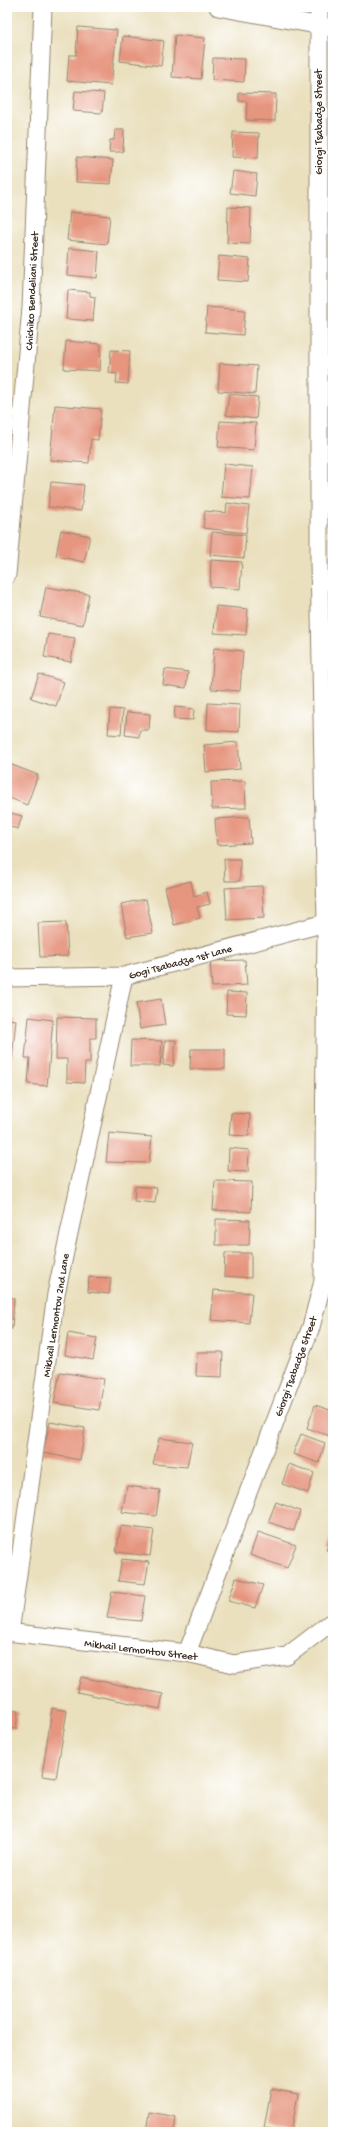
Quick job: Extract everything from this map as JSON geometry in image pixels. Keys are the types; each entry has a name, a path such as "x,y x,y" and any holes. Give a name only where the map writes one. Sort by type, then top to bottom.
{"street":[{"name":"Chichiko Bendeliani Street","path":"7,575 31,308 42,7"},
{"path":"218,7 325,26"},
{"name":"Giorgi Tsabadze Street","path":"187,1653 311,1327 323,1281 330,922 326,560 325,26 319,7"},
{"name":"Gogi Tsabadze 1st Lane","path":"7,978 124,976 330,922"},
{"name":"Mikhail Lermontov 2nd Lane","path":"8,1633 56,1294 124,976"},
{"name":"Mikhail Lermontov Street","path":"8,1633 187,1653 234,1664 287,1656 333,1621"}],"building":[{"path":"78,27 117,30 111,85 67,81 69,55 76,55"},
{"path":"175,35 205,38 201,79 172,77"},
{"path":"123,36 164,41 161,66 120,61"},
{"path":"213,58 245,59 244,82 212,80"},
{"path":"75,91 104,93 102,113 73,111"},
{"path":"239,93 276,94 275,121 246,120 247,102 239,101"},
{"path":"115,130 124,130 123,152 109,152 110,140 114,140"},
{"path":"233,132 259,133 258,158 232,157"},
{"path":"77,157 113,160 111,184 76,182"},
{"path":"233,171 257,174 255,196 230,193"},
{"path":"228,207 251,208 250,244 227,243"},
{"path":"70,212 110,216 107,244 67,240"},
{"path":"69,248 99,251 97,278 67,275"},
{"path":"219,256 250,259 248,282 217,280"},
{"path":"68,290 90,292 90,296 95,297 93,321 66,319"},
{"path":"207,307 245,310 243,335 205,332"},
{"path":"66,341 101,344 100,371 64,369"},
{"path":"111,350 130,351 128,384 116,383 117,374 109,373"},
{"path":"220,363 257,366 255,394 218,391"},
{"path":"229,394 258,397 256,419 226,415"},
{"path":"55,405 101,409 98,440 91,439 89,463 50,460"},
{"path":"220,421 256,423 254,450 218,447"},
{"path":"224,464 253,467 250,499 221,497"},
{"path":"51,482 84,485 81,511 48,507"},
{"path":"227,503 249,506 246,533 203,528 205,511 226,513"},
{"path":"61,530 90,536 84,562 56,556"},
{"path":"212,532 246,535 244,558 210,555"},
{"path":"211,560 242,562 240,589 210,587"},
{"path":"46,587 89,594 83,625 40,617"},
{"path":"216,606 248,609 246,635 214,633"},
{"path":"48,634 75,638 71,662 44,657"},
{"path":"214,648 243,651 240,691 211,689"},
{"path":"165,669 188,672 186,688 163,685"},
{"path":"39,674 64,682 56,706 31,698"},
{"path":"208,703 240,705 239,732 207,730"},
{"path":"175,707 194,709 193,720 174,719"},
{"path":"110,709 123,710 121,735 108,734"},
{"path":"127,712 150,714 149,730 140,730 139,737 125,735"},
{"path":"238,742 240,769 206,772 204,745"},
{"path":"7,763 38,775 27,805 7,797"},
{"path":"245,781 246,808 212,809 211,782"},
{"path":"7,812 22,816 18,829 7,826"},
{"path":"249,817 251,843 217,845 215,819"},
{"path":"224,859 240,859 240,881 225,881"},
{"path":"191,881 194,896 207,892 210,904 197,907 200,918 174,925 165,887"},
{"path":"262,886 264,918 227,920 225,888"},
{"path":"146,899 153,933 127,937 121,904"},
{"path":"66,922 68,956 40,957 38,923"},
{"path":"245,960 247,985 212,987 210,961"},
{"path":"227,992 247,993 246,1015 226,1014"},
{"path":"161,999 165,1025 140,1029 136,1003"},
{"path":"29,1017 53,1020 47,1086 28,1084 30,1058 25,1058"},
{"path":"57,1017 96,1018 96,1038 90,1038 90,1063 85,1063 84,1083 67,1082 67,1059 56,1059"},
{"path":"7,1019 16,1020 12,1058 7,1057"},
{"path":"131,1040 162,1041 160,1066 130,1066"},
{"path":"165,1040 176,1040 173,1066 163,1065"},
{"path":"191,1049 225,1049 225,1069 190,1069"},
{"path":"231,1113 250,1114 249,1136 229,1135"},
{"path":"109,1133 152,1137 149,1163 106,1162"},
{"path":"229,1148 249,1150 248,1172 228,1171"},
{"path":"215,1181 252,1182 251,1212 213,1210"},
{"path":"135,1186 157,1188 155,1203 134,1201"},
{"path":"216,1219 250,1220 249,1245 216,1245"},
{"path":"225,1253 251,1253 251,1278 224,1276"},
{"path":"89,1277 111,1278 109,1294 88,1292"},
{"path":"214,1290 252,1293 249,1323 211,1320"},
{"path":"7,1297 14,1298 12,1329 7,1329"},
{"path":"68,1333 97,1338 93,1360 65,1355"},
{"path":"197,1352 223,1352 222,1377 196,1376"},
{"path":"60,1372 104,1379 99,1410 54,1403"},
{"path":"315,1405 333,1411 333,1437 307,1428"},
{"path":"50,1422 85,1428 80,1460 43,1453"},
{"path":"301,1434 325,1443 319,1463 293,1454"},
{"path":"159,1438 192,1442 187,1467 153,1464"},
{"path":"289,1464 314,1473 308,1493 282,1484"},
{"path":"127,1486 160,1490 156,1516 122,1512"},
{"path":"276,1502 300,1511 294,1531 268,1522"},
{"path":"121,1526 154,1530 150,1556 116,1552"},
{"path":"258,1532 296,1545 287,1568 250,1555"},
{"path":"333,1532 333,1553 326,1550"},
{"path":"122,1559 149,1562 145,1584 118,1581"},
{"path":"236,1578 263,1585 255,1608 228,1601"},
{"path":"112,1592 145,1596 141,1621 107,1618"},
{"path":"81,1677 163,1694 160,1709 77,1692"},
{"path":"52,1708 67,1711 56,1778 42,1776"},
{"path":"7,1710 18,1711 16,1729 7,1728"},
{"path":"271,2089 298,2094 291,2132 264,2128"},
{"path":"149,2112 176,2117 174,2132 146,2132"}]}
